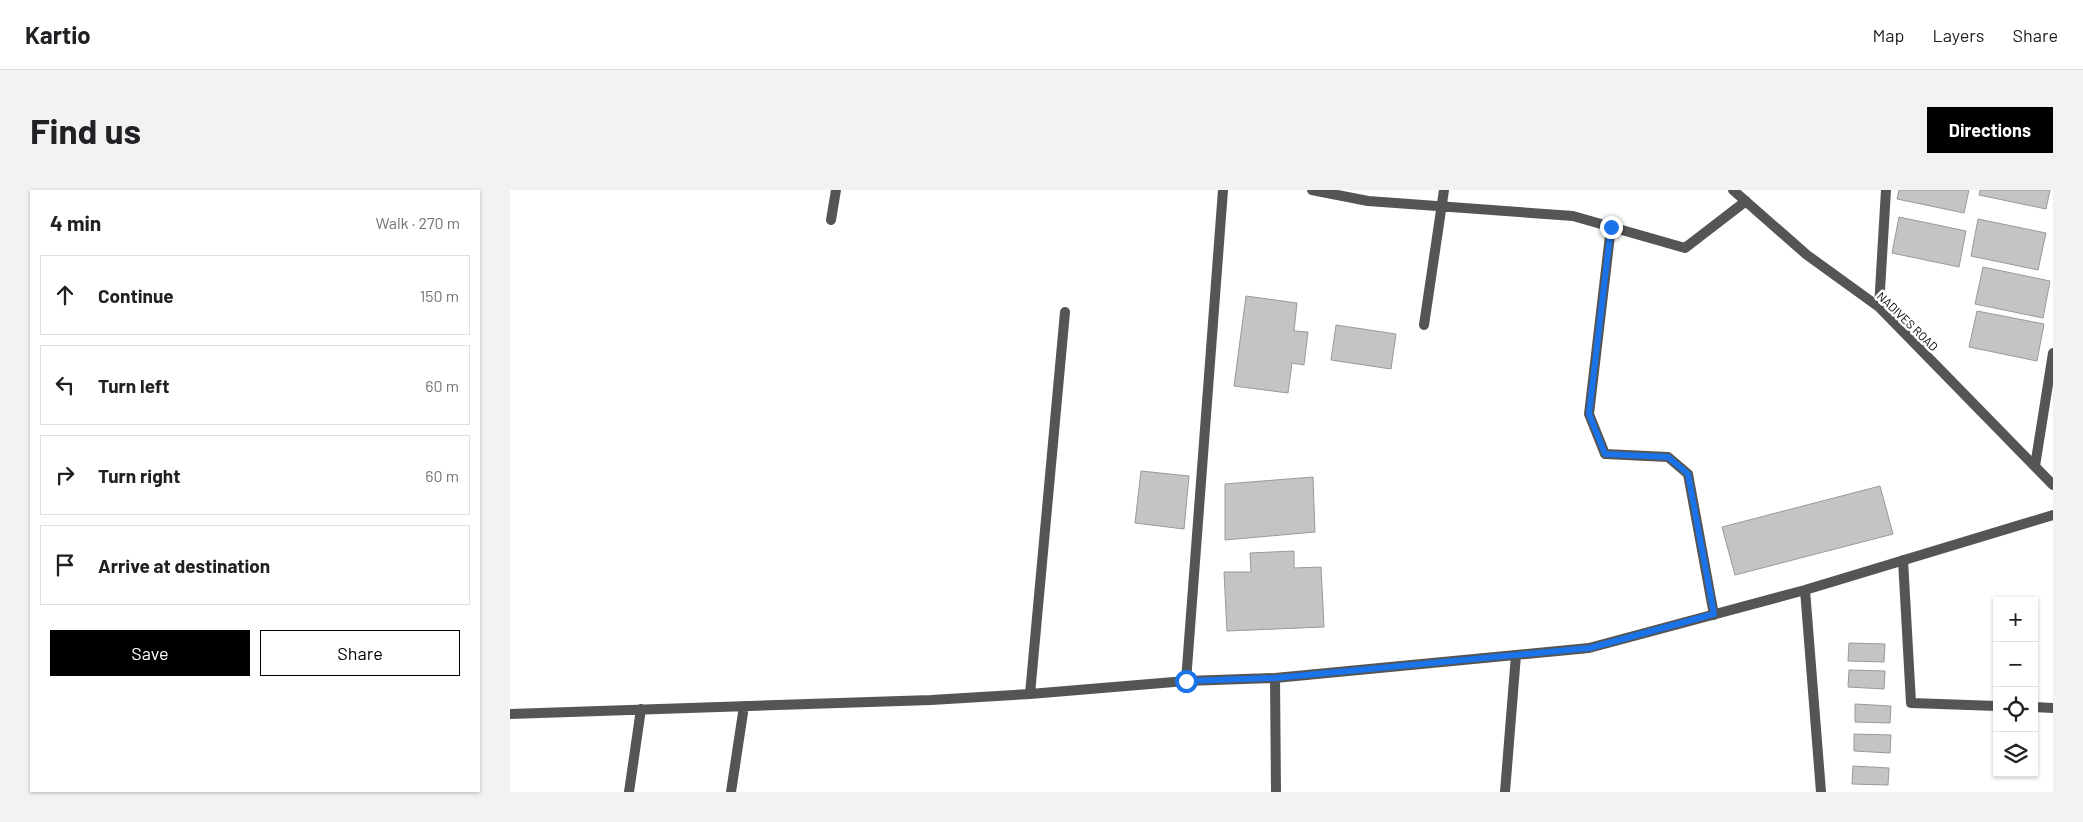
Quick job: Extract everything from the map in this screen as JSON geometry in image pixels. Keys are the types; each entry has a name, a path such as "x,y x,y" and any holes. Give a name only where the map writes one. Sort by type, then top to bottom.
{"street":[{"path":"831,220 836,190"},
{"path":"1186,681 1223,190"},
{"path":"1312,190 1368,200 1572,216 1685,248 1746,201"},
{"path":"1424,325 1444,190"},
{"name":"NADIVES ROAD","path":"1733,190 1807,255 1879,307 2053,485"},
{"path":"1879,307 1886,190"},
{"path":"1611,227 1589,414 1605,454 1668,457 1688,474 1714,614"},
{"path":"1030,694 1065,312"},
{"path":"2035,466 2053,353"},
{"path":"510,714 1030,694 1186,681 1275,678 1590,648 1805,590 2053,515"},
{"path":"1903,560 1912,703 1993,706"},
{"path":"1805,590 1821,792"},
{"path":"1505,792 1516,656"},
{"path":"1275,678 1276,792"},
{"path":"731,792 744,706"},
{"path":"2038,707 2053,708"},
{"path":"629,792 641,709"}],"building":[{"path":"1899,190 1969,190 1964,213 1897,199"},
{"path":"1980,190 2050,190 2046,209 1979,195"},
{"path":"1899,217 1966,231 1959,267 1892,253"},
{"path":"1978,219 2046,233 2038,270 1971,256"},
{"path":"1983,267 2050,281 2043,318 1975,304"},
{"path":"1246,296 1297,303 1294,331 1308,332 1304,365 1292,363 1288,393 1234,386"},
{"path":"1977,311 2044,324 2037,361 1969,347"},
{"path":"1336,325 1396,334 1391,369 1331,360"},
{"path":"1141,471 1189,476 1184,529 1135,523"},
{"path":"1313,477 1315,532 1225,540 1225,484"},
{"path":"1880,486 1893,534 1735,575 1722,527"},
{"path":"1294,551 1294,568 1321,567 1324,627 1227,631 1224,572 1251,572 1250,553"},
{"path":"1849,643 1885,644 1884,662 1848,661"},
{"path":"1849,670 1885,671 1884,689 1848,687"},
{"path":"1855,704 1891,706 1890,723 1855,722"},
{"path":"1854,734 1891,735 1890,753 1854,751"},
{"path":"1853,766 1889,768 1888,785 1852,784"}],"route":[{"path":"1186,681 1275,678 1590,648 1714,614 1688,474 1668,457 1605,454 1589,414 1611,227"}]}
